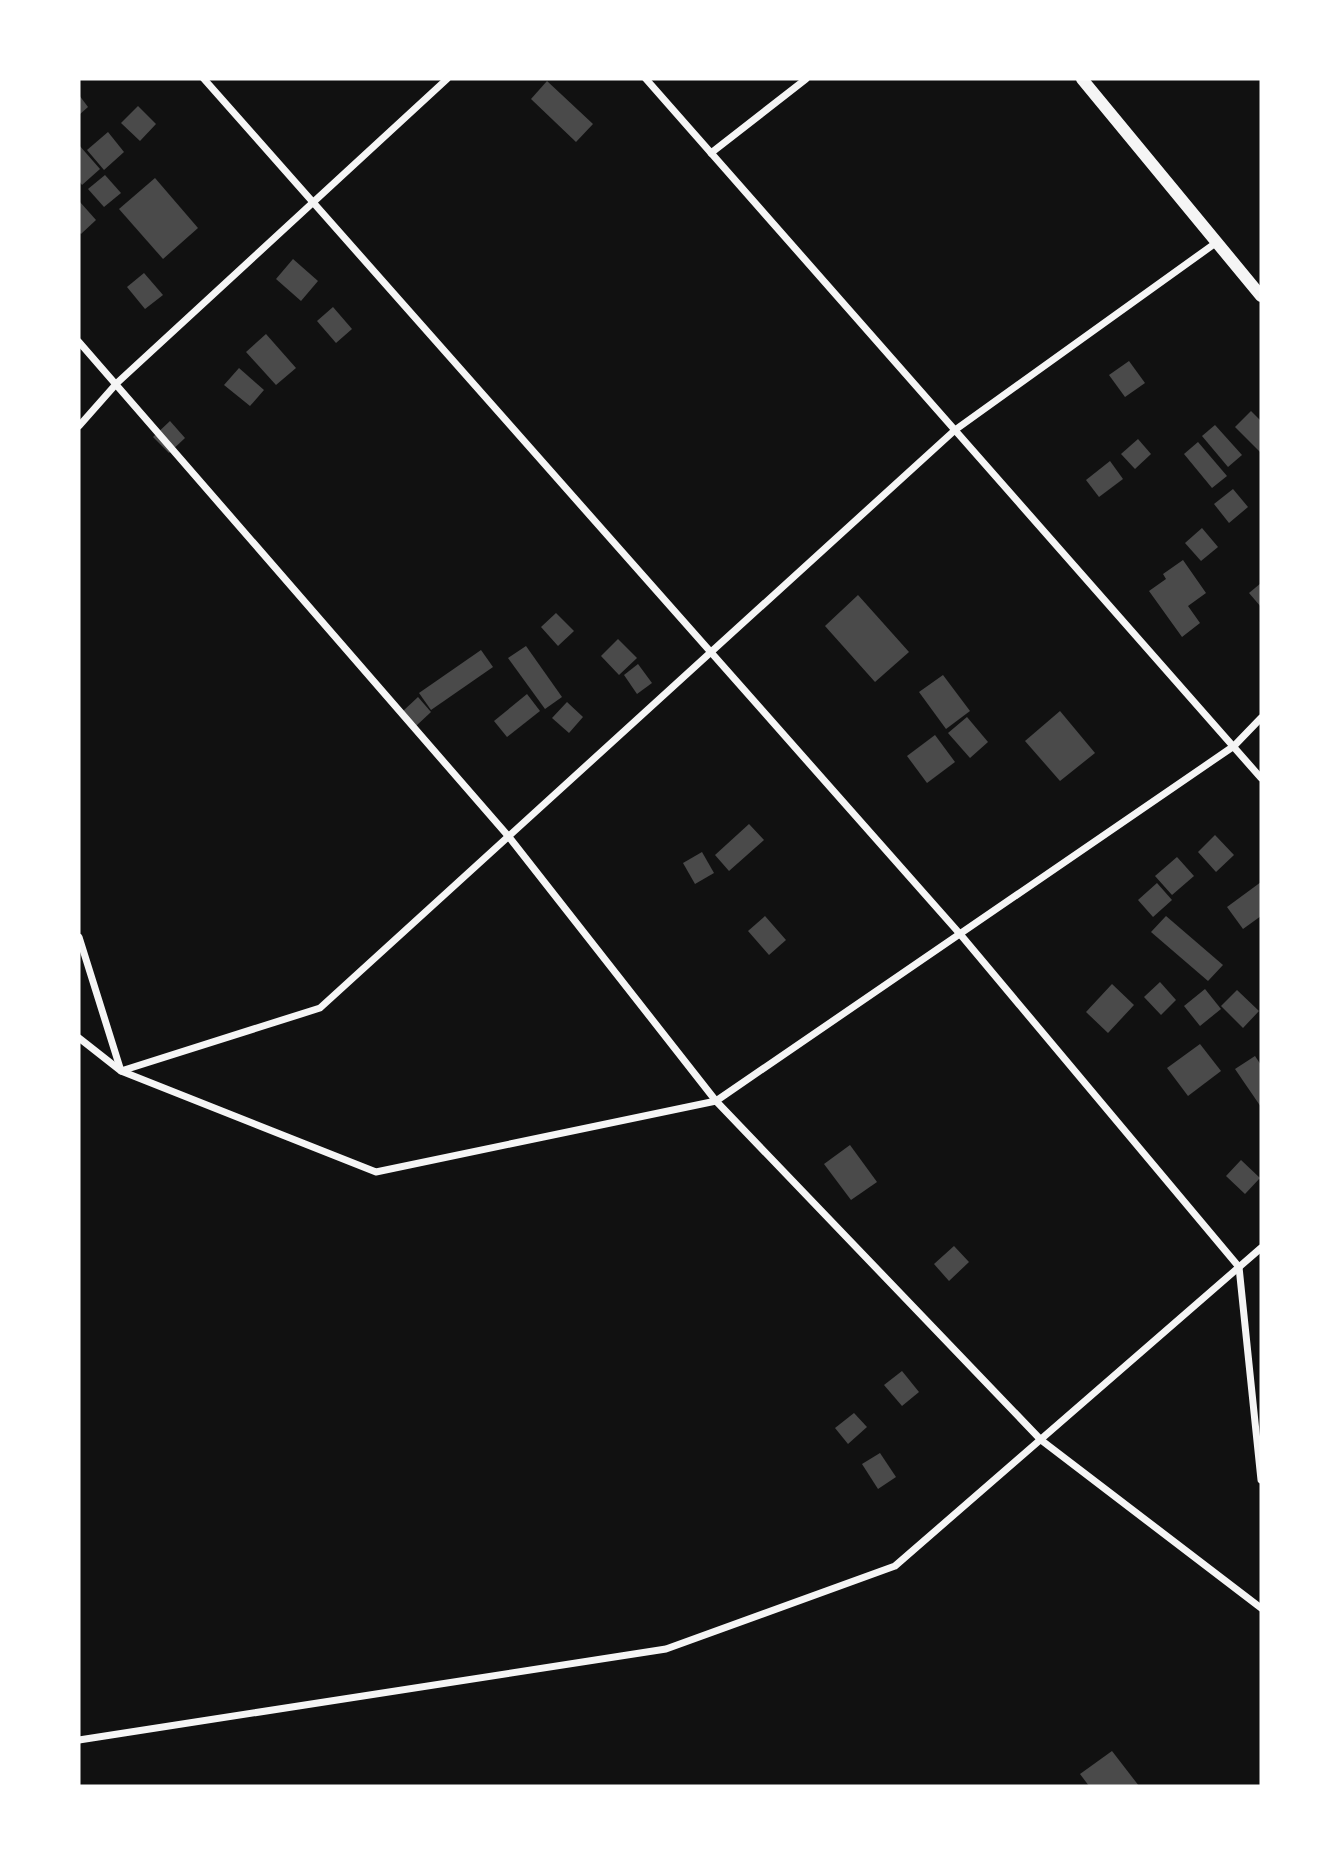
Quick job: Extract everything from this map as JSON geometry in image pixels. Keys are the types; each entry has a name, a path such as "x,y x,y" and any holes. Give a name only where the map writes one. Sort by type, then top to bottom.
{"street":[{"path":"204,79 960,934 1239,1268 1261,1480"},
{"path":"79,426 117,383 447,79"},
{"path":"646,79 1261,778"},
{"path":"712,153 806,79"},
{"path":"1082,79 1261,296"},
{"path":"121,1071 320,1008 955,430 1217,242"},
{"path":"79,342 509,838 716,1101 1041,1440 1261,1608"},
{"path":"79,1038 121,1071 376,1172 716,1101 1234,746 1261,718"},
{"path":"79,937 121,1071"},
{"path":"79,1740 666,1649 895,1566 1261,1248"}],"building":[{"path":"547,81 593,124 576,142 531,99"},
{"path":"79,95 88,107 79,115"},
{"path":"138,106 156,124 140,141 121,123"},
{"path":"108,132 124,152 104,170 87,150"},
{"path":"79,145 100,169 82,185 79,181"},
{"path":"105,175 121,193 104,207 88,189"},
{"path":"155,178 198,228 163,259 119,209"},
{"path":"80,202 96,220 81,234 79,232"},
{"path":"293,259 318,281 301,301 276,279"},
{"path":"144,273 163,295 145,309 127,287"},
{"path":"333,307 352,329 336,343 317,321"},
{"path":"266,334 296,368 276,385 246,352"},
{"path":"1129,361 1145,383 1125,397 1109,375"},
{"path":"239,368 264,390 250,406 224,385"},
{"path":"1251,411 1261,421 1261,453 1235,427"},
{"path":"170,421 185,438 169,453 153,437"},
{"path":"1215,425 1242,455 1228,467 1202,436"},
{"path":"1138,439 1151,454 1135,469 1121,454"},
{"path":"1198,442 1227,476 1212,488 1184,454"},
{"path":"1110,461 1123,479 1099,497 1086,480"},
{"path":"1233,489 1248,507 1229,523 1214,504"},
{"path":"1202,528 1218,547 1201,561 1185,543"},
{"path":"1183,560 1206,593 1188,606 1200,623 1182,637 1149,591 1166,579 1163,574"},
{"path":"1261,583 1261,607 1249,593"},
{"path":"858,595 909,652 875,682 825,626"},
{"path":"556,613 574,631 558,646 541,627"},
{"path":"618,639 637,658 619,675 601,656"},
{"path":"526,646 562,697 545,709 508,658"},
{"path":"481,650 493,667 431,710 419,693"},
{"path":"638,664 652,683 637,694 624,675"},
{"path":"943,675 970,711 946,729 919,692"},
{"path":"527,694 540,711 507,737 494,721"},
{"path":"418,697 431,712 416,726 402,712"},
{"path":"567,702 583,717 569,733 552,718"},
{"path":"1060,711 1095,753 1060,781 1025,741"},
{"path":"967,717 988,742 970,758 948,733"},
{"path":"935,735 955,762 927,783 907,756"},
{"path":"749,824 764,840 729,871 715,855"},
{"path":"1215,835 1234,855 1216,872 1198,852"},
{"path":"702,852 714,873 695,884 683,863"},
{"path":"1177,857 1194,876 1172,895 1155,876"},
{"path":"1261,882 1261,916 1243,929 1227,907"},
{"path":"1157,883 1172,900 1153,917 1138,900"},
{"path":"765,916 786,940 769,955 748,931"},
{"path":"1166,916 1223,965 1208,981 1151,932"},
{"path":"1160,982 1176,1000 1161,1015 1144,997"},
{"path":"1112,984 1134,1005 1108,1033 1086,1012"},
{"path":"1205,989 1221,1009 1200,1026 1184,1006"},
{"path":"1237,990 1259,1011 1243,1028 1221,1006"},
{"path":"1200,1044 1221,1071 1188,1096 1167,1068"},
{"path":"1255,1056 1261,1065 1261,1107 1235,1069"},
{"path":"850,1145 877,1182 851,1200 824,1164"},
{"path":"1241,1160 1260,1178 1245,1194 1226,1176"},
{"path":"954,1246 969,1262 949,1281 934,1264"},
{"path":"902,1371 919,1392 902,1406 884,1385"},
{"path":"854,1413 867,1427 848,1444 835,1428"},
{"path":"880,1453 896,1477 878,1489 862,1464"},
{"path":"1112,1751 1139,1786 1089,1786 1080,1774"}]}
